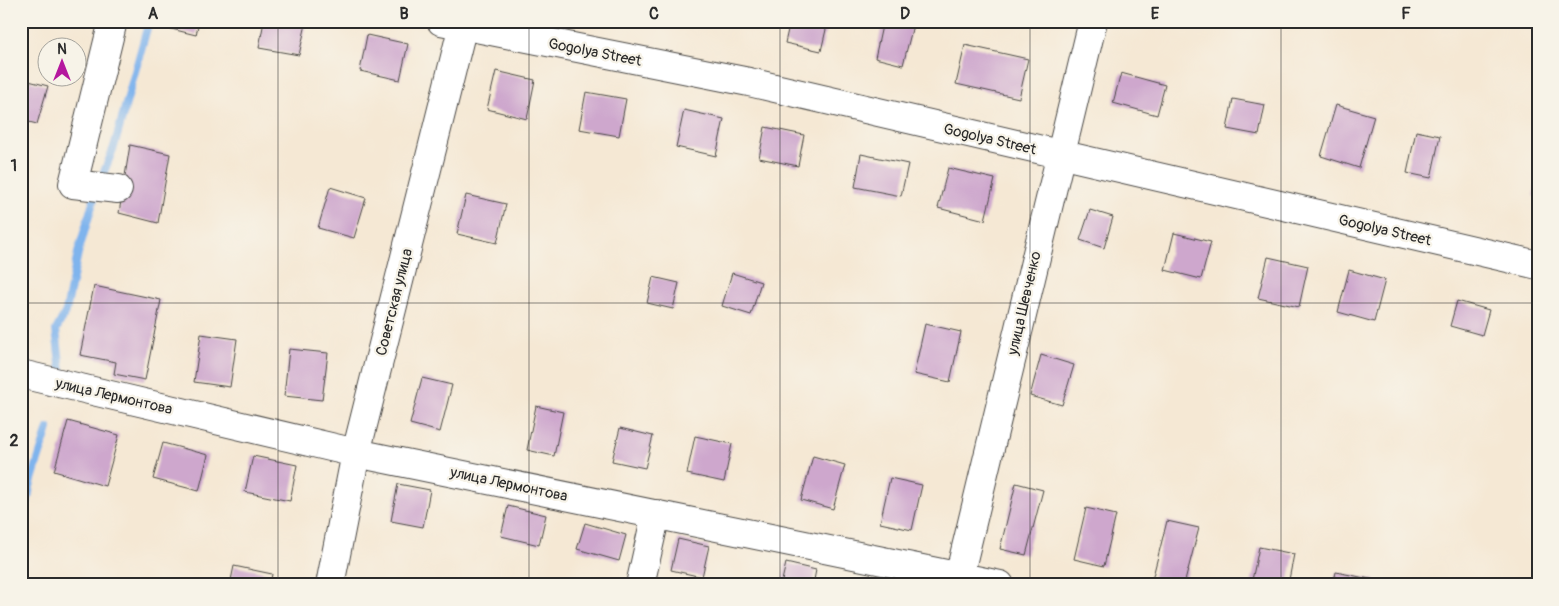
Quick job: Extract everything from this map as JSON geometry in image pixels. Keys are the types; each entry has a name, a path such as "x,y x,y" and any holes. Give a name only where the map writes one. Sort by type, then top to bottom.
{"street":[{"path":"113,21 73,184 118,189"},
{"name":"улица Шевченко","path":"958,580 1059,155 1093,21"},
{"name":"Gogolya Street","path":"456,23 749,82 1538,265"},
{"name":"Советская улица","path":"330,585 356,453 456,23"},
{"name":"улица Лермонтова","path":"21,374 356,453 656,514 958,580 1000,585"},
{"path":"640,585 656,514"}],"building":[{"path":"160,21 199,21 196,35 159,26"},
{"path":"264,21 306,24 299,55 259,48"},
{"path":"790,21 828,21 821,51 785,43"},
{"path":"883,21 914,21 903,65 875,58"},
{"path":"367,35 408,44 400,80 360,71"},
{"path":"965,45 1028,59 1019,98 956,84"},
{"path":"496,71 535,80 527,119 487,109"},
{"path":"1121,73 1165,85 1157,115 1113,103"},
{"path":"21,79 38,83 38,88 47,88 37,124 21,120"},
{"path":"586,92 626,99 619,136 579,129"},
{"path":"1233,99 1265,105 1259,135 1227,129"},
{"path":"1336,105 1374,116 1359,168 1321,156"},
{"path":"684,110 724,119 716,156 676,147"},
{"path":"765,127 804,135 798,166 759,158"},
{"path":"1416,131 1440,136 1431,178 1407,173"},
{"path":"130,145 170,154 158,223 119,213"},
{"path":"861,154 908,164 901,196 855,187"},
{"path":"948,168 995,179 985,220 938,208"},
{"path":"21,170 29,172 22,196 21,196"},
{"path":"1538,181 1538,197 1533,196"},
{"path":"330,187 366,198 354,238 318,228"},
{"path":"466,195 506,204 497,243 457,234"},
{"path":"1090,210 1113,217 1104,248 1080,240"},
{"path":"1174,233 1211,242 1201,279 1165,270"},
{"path":"1268,257 1308,266 1299,307 1258,298"},
{"path":"1349,270 1385,280 1374,322 1338,312"},
{"path":"732,273 761,282 751,315 722,306"},
{"path":"653,277 679,283 673,309 647,303"},
{"path":"94,286 161,300 145,380 114,374 116,362 80,355"},
{"path":"1457,301 1489,310 1482,335 1450,326"},
{"path":"925,324 961,332 950,382 914,374"},
{"path":"201,334 237,339 230,387 194,382"},
{"path":"289,349 328,353 322,400 284,396"},
{"path":"1041,355 1074,365 1062,405 1030,396"},
{"path":"422,378 452,385 440,432 410,424"},
{"path":"536,406 563,412 554,456 527,450"},
{"path":"68,421 119,435 105,486 54,471"},
{"path":"620,428 653,436 645,468 612,461"},
{"path":"695,436 732,444 724,482 687,474"},
{"path":"163,443 208,455 199,491 153,479"},
{"path":"253,456 297,465 290,501 245,492"},
{"path":"813,456 845,465 833,509 801,500"},
{"path":"890,478 922,485 912,530 880,523"},
{"path":"1016,483 1043,490 1026,555 1000,549"},
{"path":"398,484 430,490 423,527 391,521"},
{"path":"508,506 546,515 539,545 501,536"},
{"path":"1086,508 1116,515 1104,566 1074,559"},
{"path":"1167,521 1199,528 1184,585 1170,585 1152,580"},
{"path":"585,523 626,535 619,561 577,549"},
{"path":"678,539 709,546 702,577 671,570"},
{"path":"1259,547 1294,554 1288,585 1251,585"},
{"path":"786,563 816,570 813,585 781,585"},
{"path":"234,566 272,574 270,585 230,585"},
{"path":"1336,572 1375,580 1373,585 1333,585"},
{"path":"847,581 858,584 858,585 846,585"}],"waterway":[{"path":"100,182 114,147 149,21"},
{"path":"61,371 56,330 66,311 78,253 96,192"},
{"path":"21,540 30,486 48,428"}]}
